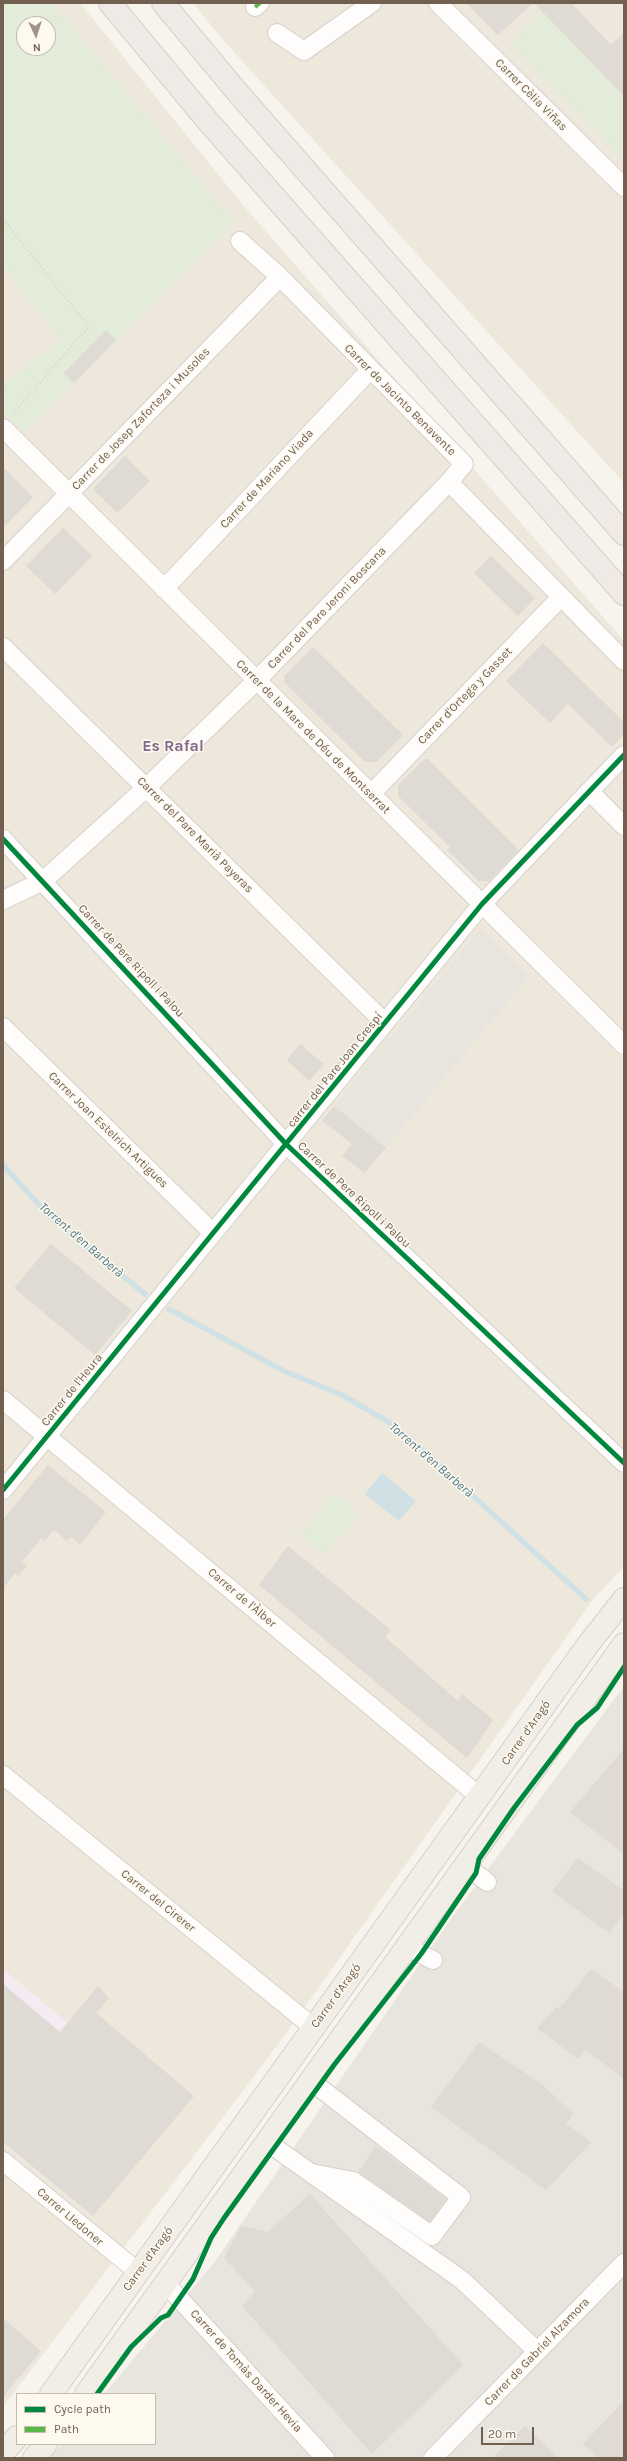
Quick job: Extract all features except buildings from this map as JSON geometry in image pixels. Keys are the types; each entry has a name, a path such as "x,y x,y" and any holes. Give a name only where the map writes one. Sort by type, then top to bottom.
{"highway":[{"path":"110,3 206,119 624,594"},
{"path":"163,3 238,93 624,534"}],"main road":[{"name":"Carrer d'Aragó","path":"52,2393 587,1646 624,1599"},
{"path":"87,2393 494,1824 622,1651"},
{"path":"480,1796 491,1809 494,1824"},
{"path":"313,2027 326,2031 348,2029"},
{"path":"154,2251 157,2270 166,2284"},
{"path":"138,2272 144,2292 143,2315"},
{"path":"3,2453 16,2438"},
{"path":"34,2458 45,2445"}],"street":[{"path":"277,33 304,51 372,3"},
{"name":"Carrer Cèlia Viñas","path":"438,3 624,187"},
{"name":"Carrer de Jacinto Benavente","path":"240,241 280,277 464,464 449,482"},
{"name":"Carrer de Josep Zaforteza i Musoles","path":"3,561 67,493 280,277"},
{"name":"Carrer de Mariano Viada","path":"164,589 370,370"},
{"name":"Carrer de la Mare de Déu de Montserrat","path":"6,423 67,493 624,1045"},
{"path":"449,482 560,598 624,661"},
{"name":"Carrer del Pare Jeroni Boscana","path":"3,900 43,881 147,787 256,681 449,482"},
{"name":"Carrer d'Ortega y Gasset","path":"371,794 560,598"},
{"name":"Carrer del Pare Marià Payeras","path":"3,647 147,787 385,1023"},
{"path":"482,904 624,755"},
{"path":"589,791 624,826"},
{"name":"Carrer de Pere Ripoll i Palou","path":"3,839 287,1145 624,1463"},
{"name":"carrer del Pare Joan Crespí","path":"156,1303 287,1145 482,904"},
{"name":"Carrer Joan Estelrich Artigues","path":"3,1027 213,1233"},
{"name":"Carrer de l'Heura","path":"3,1490 156,1303"},
{"name":"Carrer de l'Àlber","path":"3,1400 480,1796"},
{"name":"Carrer del Cirerer","path":"3,1775 313,2027"},
{"path":"465,1865 487,1882"},
{"path":"407,1947 433,1960"},
{"path":"311,2081 461,2197 432,2236 352,2181 311,2173"},
{"path":"267,2142 462,2280 537,2351"},
{"name":"Carrer Lledoner","path":"3,2161 138,2272"},
{"name":"Carrer de Gabriel Alzamora","path":"433,2458 624,2263"},
{"name":"Carrer de Tomàs Darder Hevia","path":"166,2284 325,2458"}],"path":[{"path":"3,219 89,327 6,423"}],"shaded area":[{"path":"3,3 80,3 242,204 624,641 624,1567 594,1598 283,2038 3,2407"},
{"path":"193,3 624,3 624,483 224,41"},
{"path":"481,929 529,976 386,1148 334,1106"},
{"path":"382,1473 416,1501 399,1521 365,1494"},
{"path":"624,1686 624,2458 49,2458 60,2445 156,2445 156,2393 105,2393 214,2263 451,1919"},
{"path":"3,1969 68,2023 3,2101"}],"green space":[{"path":"3,3 52,3 235,223 24,432 3,412 3,386 60,340 3,265"},
{"path":"542,12 618,90 624,85 624,160 510,43"},
{"path":"335,1493 359,1514 324,1554 300,1534"}],"waterway":[{"name":"Torrent d'en Barberà","path":"3,1165 49,1216 145,1294"},
{"name":"Torrent d'en Barberà","path":"169,1309 284,1371 342,1395 392,1424 586,1599"}],"marked path":[{"path":"255,7 260,3"}],"cycle path":[{"path":"3,1490 482,904 624,755"},
{"path":"3,839 287,1145 624,1463"},
{"path":"98,2393 131,2347 161,2318 168,2315 193,2279 211,2238 224,2218 334,2065 421,1954 476,1873 479,1859 514,1808 577,1725 597,1708 624,1667"}],"district":[{"name":"Es Rafal","path":"173,746"}]}
